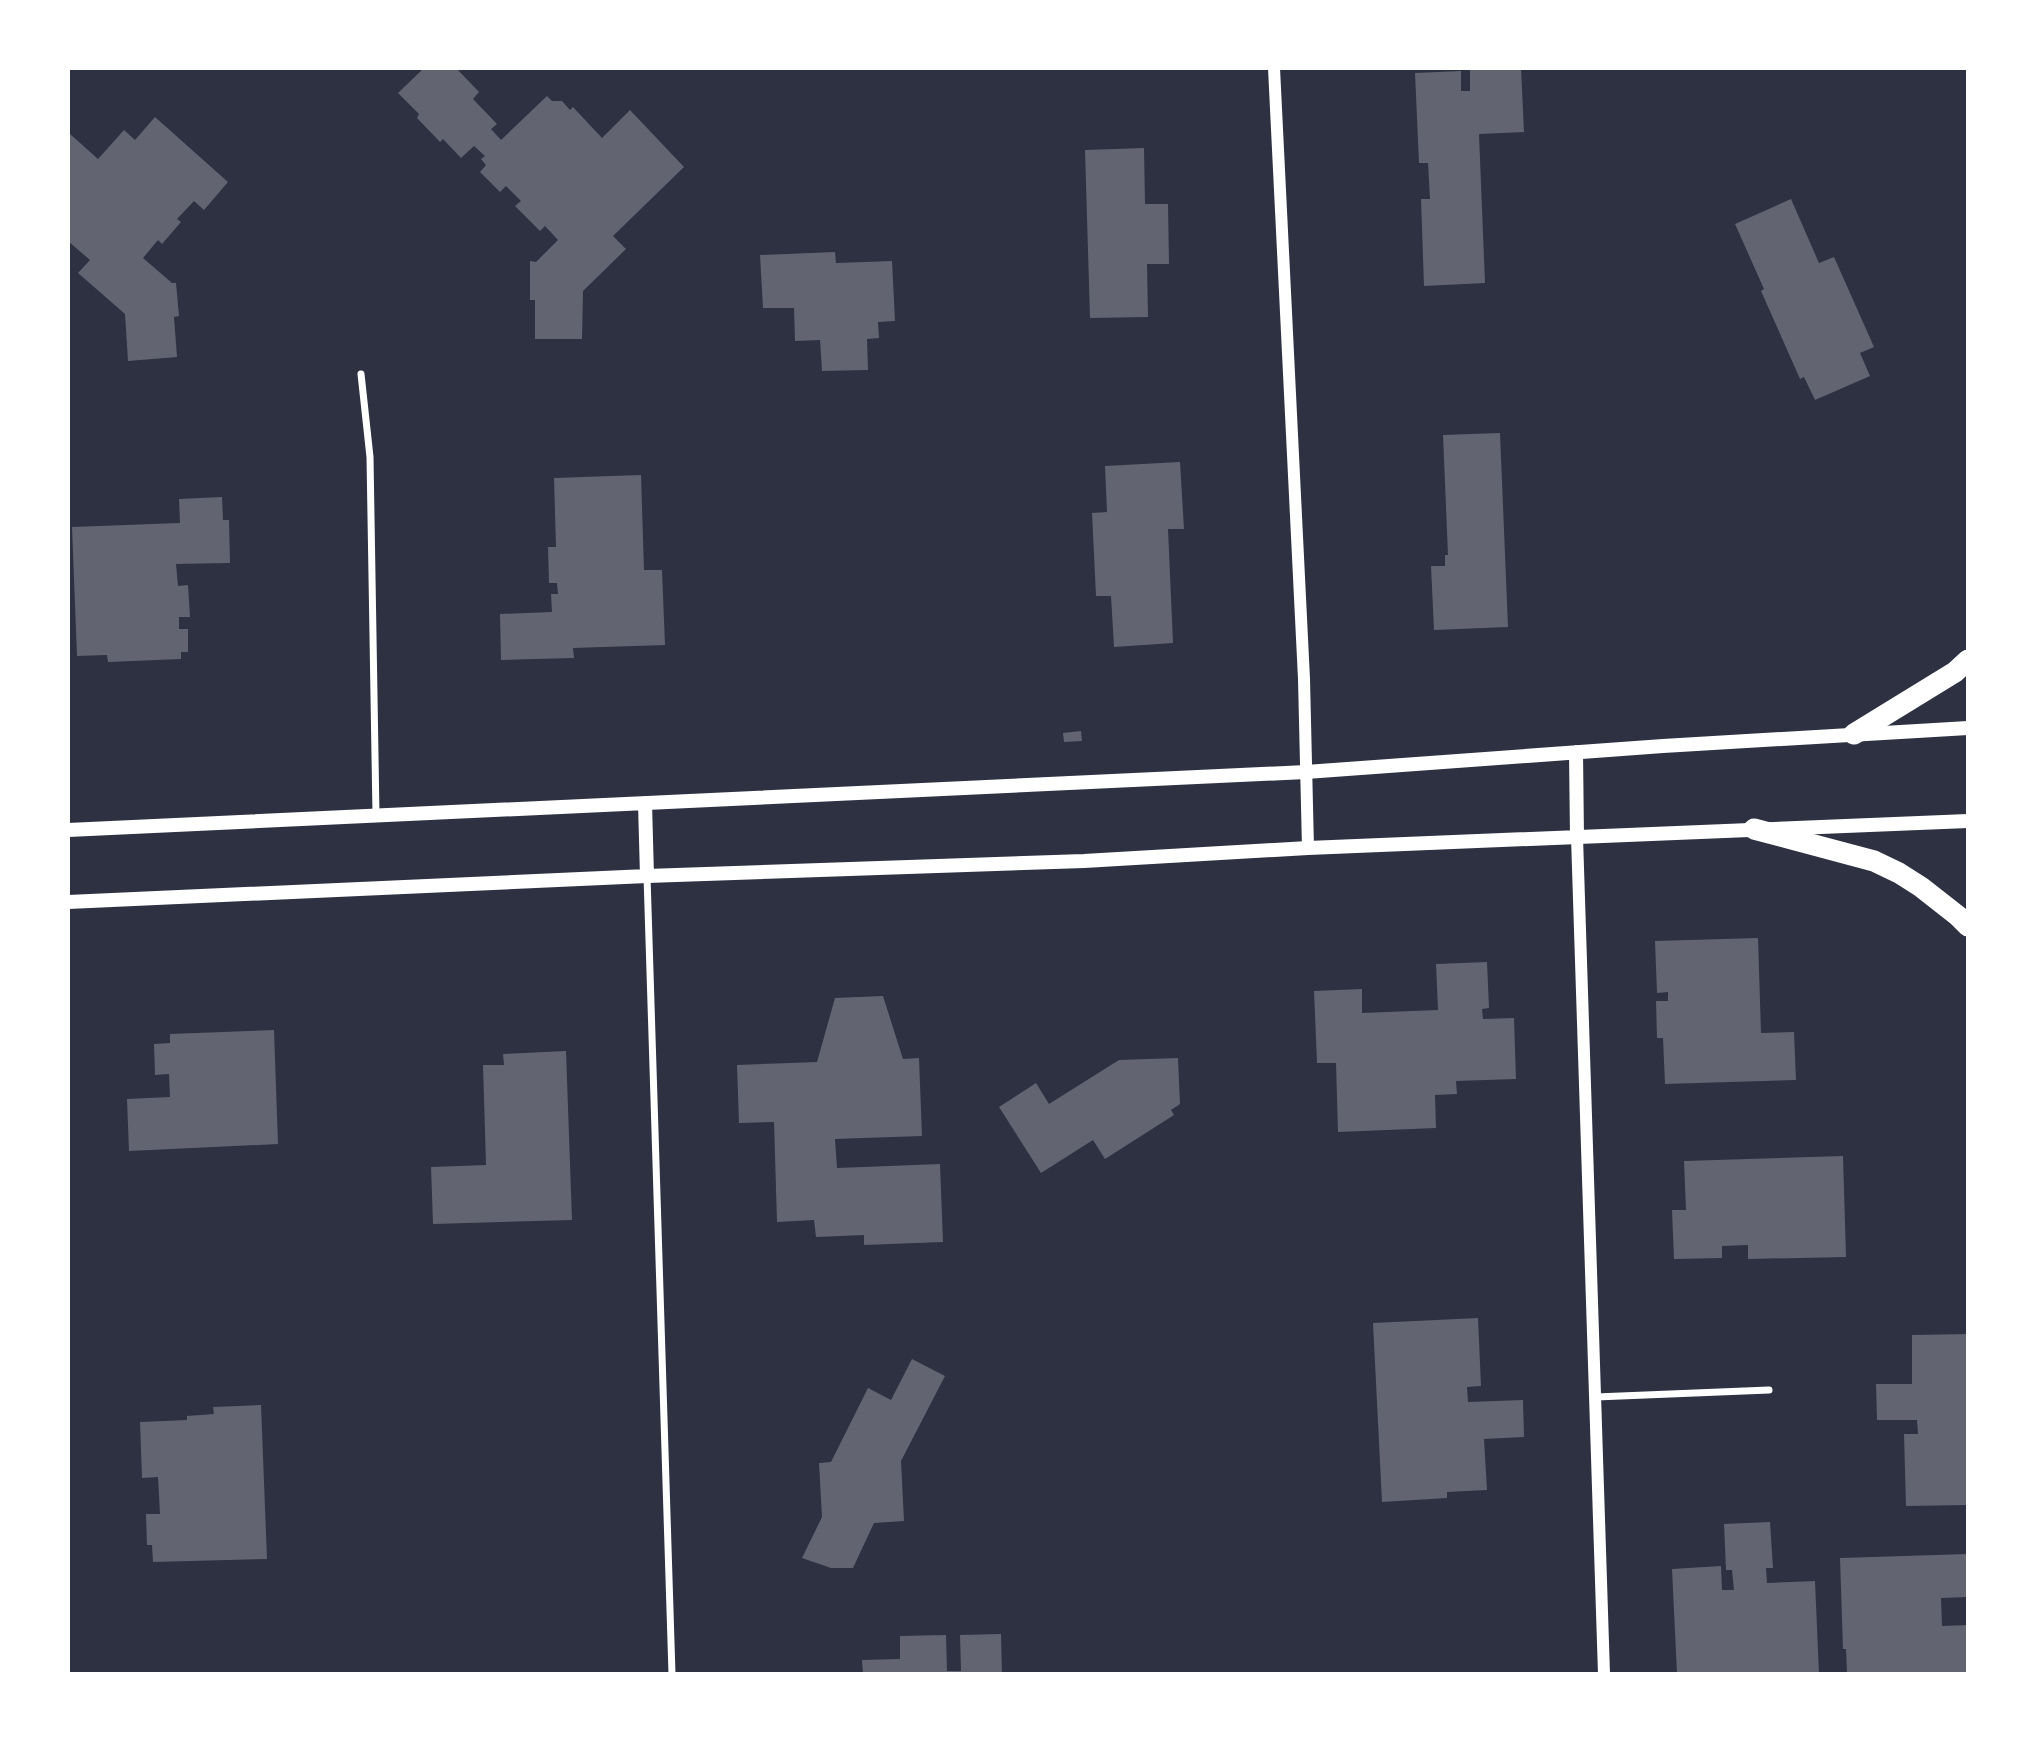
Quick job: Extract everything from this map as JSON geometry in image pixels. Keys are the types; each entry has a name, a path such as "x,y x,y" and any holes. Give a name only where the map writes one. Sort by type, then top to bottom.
{"highway":[{"path":"1854,734 1955,672 1968,660"},
{"path":"1754,829 1874,861 1921,887 1968,926"}],"main road":[{"path":"68,830 1306,772 1968,728"},
{"path":"1576,752 1577,837"},
{"path":"645,803 647,876"},
{"path":"68,902 647,876 1084,861 1308,848 1968,821"}],"street":[{"path":"1274,68 1304,679 1308,848"},
{"path":"361,374 370,457 376,816"},
{"path":"1577,837 1604,1674"},
{"path":"647,876 672,1674"},
{"path":"1596,1397 1769,1390"}],"building":[{"path":"424,68 456,68 479,92 473,99 497,124 491,129 501,140 547,96 552,101 562,101 570,110 573,107 602,138 630,110 684,167 613,236 626,249 583,291 582,339 535,339 535,300 530,300 530,261 536,262 558,240 545,226 540,231 515,206 521,201 506,186 500,192 480,172 486,165 481,159 485,156 474,146 461,158 443,139 440,142 417,118 419,114 398,93"},
{"path":"1470,68 1521,68 1524,132 1479,134 1485,283 1424,286 1421,199 1430,199 1428,163 1419,163 1415,73 1461,71 1461,91 1470,91"},
{"path":"155,117 228,182 204,210 194,201 177,219 181,222 162,244 158,240 143,258 172,283 176,283 179,316 174,317 177,357 128,361 125,314 78,273 90,260 68,241 68,135 98,159 124,130 135,140"},
{"path":"1144,148 1145,204 1168,204 1169,264 1147,264 1148,317 1090,318 1085,150"},
{"path":"1791,199 1819,263 1834,257 1874,347 1860,353 1870,376 1815,400 1804,377 1800,379 1735,224"},
{"path":"835,252 836,263 892,261 895,321 878,322 879,338 867,339 868,370 822,371 820,340 795,341 794,308 763,308 760,255"},
{"path":"1500,433 1508,627 1434,630 1431,566 1445,566 1445,555 1448,555 1443,435"},
{"path":"1180,462 1184,529 1168,529 1173,643 1114,647 1111,596 1096,596 1092,513 1107,512 1105,466"},
{"path":"641,475 644,570 662,570 665,645 573,648 574,658 501,660 500,614 552,612 551,594 558,594 557,583 549,583 548,547 556,547 554,478"},
{"path":"222,497 223,520 229,520 230,563 176,564 178,586 188,585 190,617 179,617 179,629 188,629 188,652 181,652 181,659 108,662 107,655 77,656 72,527 180,523 179,499"},
{"path":"1081,731 1082,741 1064,742 1063,733"},
{"path":"1758,938 1761,1033 1794,1032 1796,1080 1665,1084 1663,1038 1657,1038 1656,1001 1668,1001 1668,992 1657,993 1655,941"},
{"path":"1487,962 1489,1008 1482,1009 1483,1019 1514,1018 1516,1079 1456,1081 1457,1094 1435,1095 1436,1128 1338,1132 1336,1063 1317,1063 1314,991 1362,989 1362,1013 1438,1010 1436,964"},
{"path":"883,996 903,1059 919,1058 922,1136 835,1139 837,1168 940,1164 943,1242 864,1245 864,1235 816,1237 814,1220 777,1222 774,1122 739,1123 737,1065 817,1062 835,998"},
{"path":"274,1030 278,1144 129,1151 127,1099 170,1097 169,1074 155,1075 154,1044 170,1043 170,1034"},
{"path":"566,1051 572,1220 433,1224 431,1167 486,1165 483,1065 504,1065 503,1054"},
{"path":"1178,1058 1180,1104 1171,1110 1174,1115 1105,1159 1093,1140 1041,1173 999,1107 1036,1083 1049,1104 1119,1060"},
{"path":"1843,1156 1846,1257 1748,1259 1748,1245 1722,1246 1722,1258 1674,1259 1672,1210 1686,1210 1684,1161"},
{"path":"1478,1318 1481,1386 1467,1387 1468,1402 1523,1400 1524,1437 1484,1439 1487,1490 1447,1492 1447,1498 1382,1502 1373,1323"},
{"path":"1968,1334 1968,1505 1906,1506 1904,1434 1918,1434 1917,1420 1877,1420 1876,1384 1912,1384 1912,1335"},
{"path":"912,1359 945,1376 901,1461 904,1521 874,1523 853,1568 831,1568 802,1558 822,1517 819,1463 831,1462 868,1388 891,1400"},
{"path":"261,1405 267,1559 153,1562 152,1545 147,1545 146,1514 160,1514 158,1477 142,1478 140,1422 187,1420 187,1416 214,1414 213,1407"},
{"path":"1770,1522 1773,1568 1766,1568 1767,1583 1815,1581 1819,1674 1677,1674 1672,1569 1721,1566 1722,1590 1734,1590 1732,1570 1726,1570 1724,1524"},
{"path":"1968,1554 1968,1597 1941,1598 1942,1626 1968,1625 1968,1674 1847,1674 1846,1649 1843,1649 1840,1558"},
{"path":"1001,1634 1002,1674 863,1674 862,1660 900,1659 900,1636 946,1635 947,1671 961,1671 960,1635"}]}
